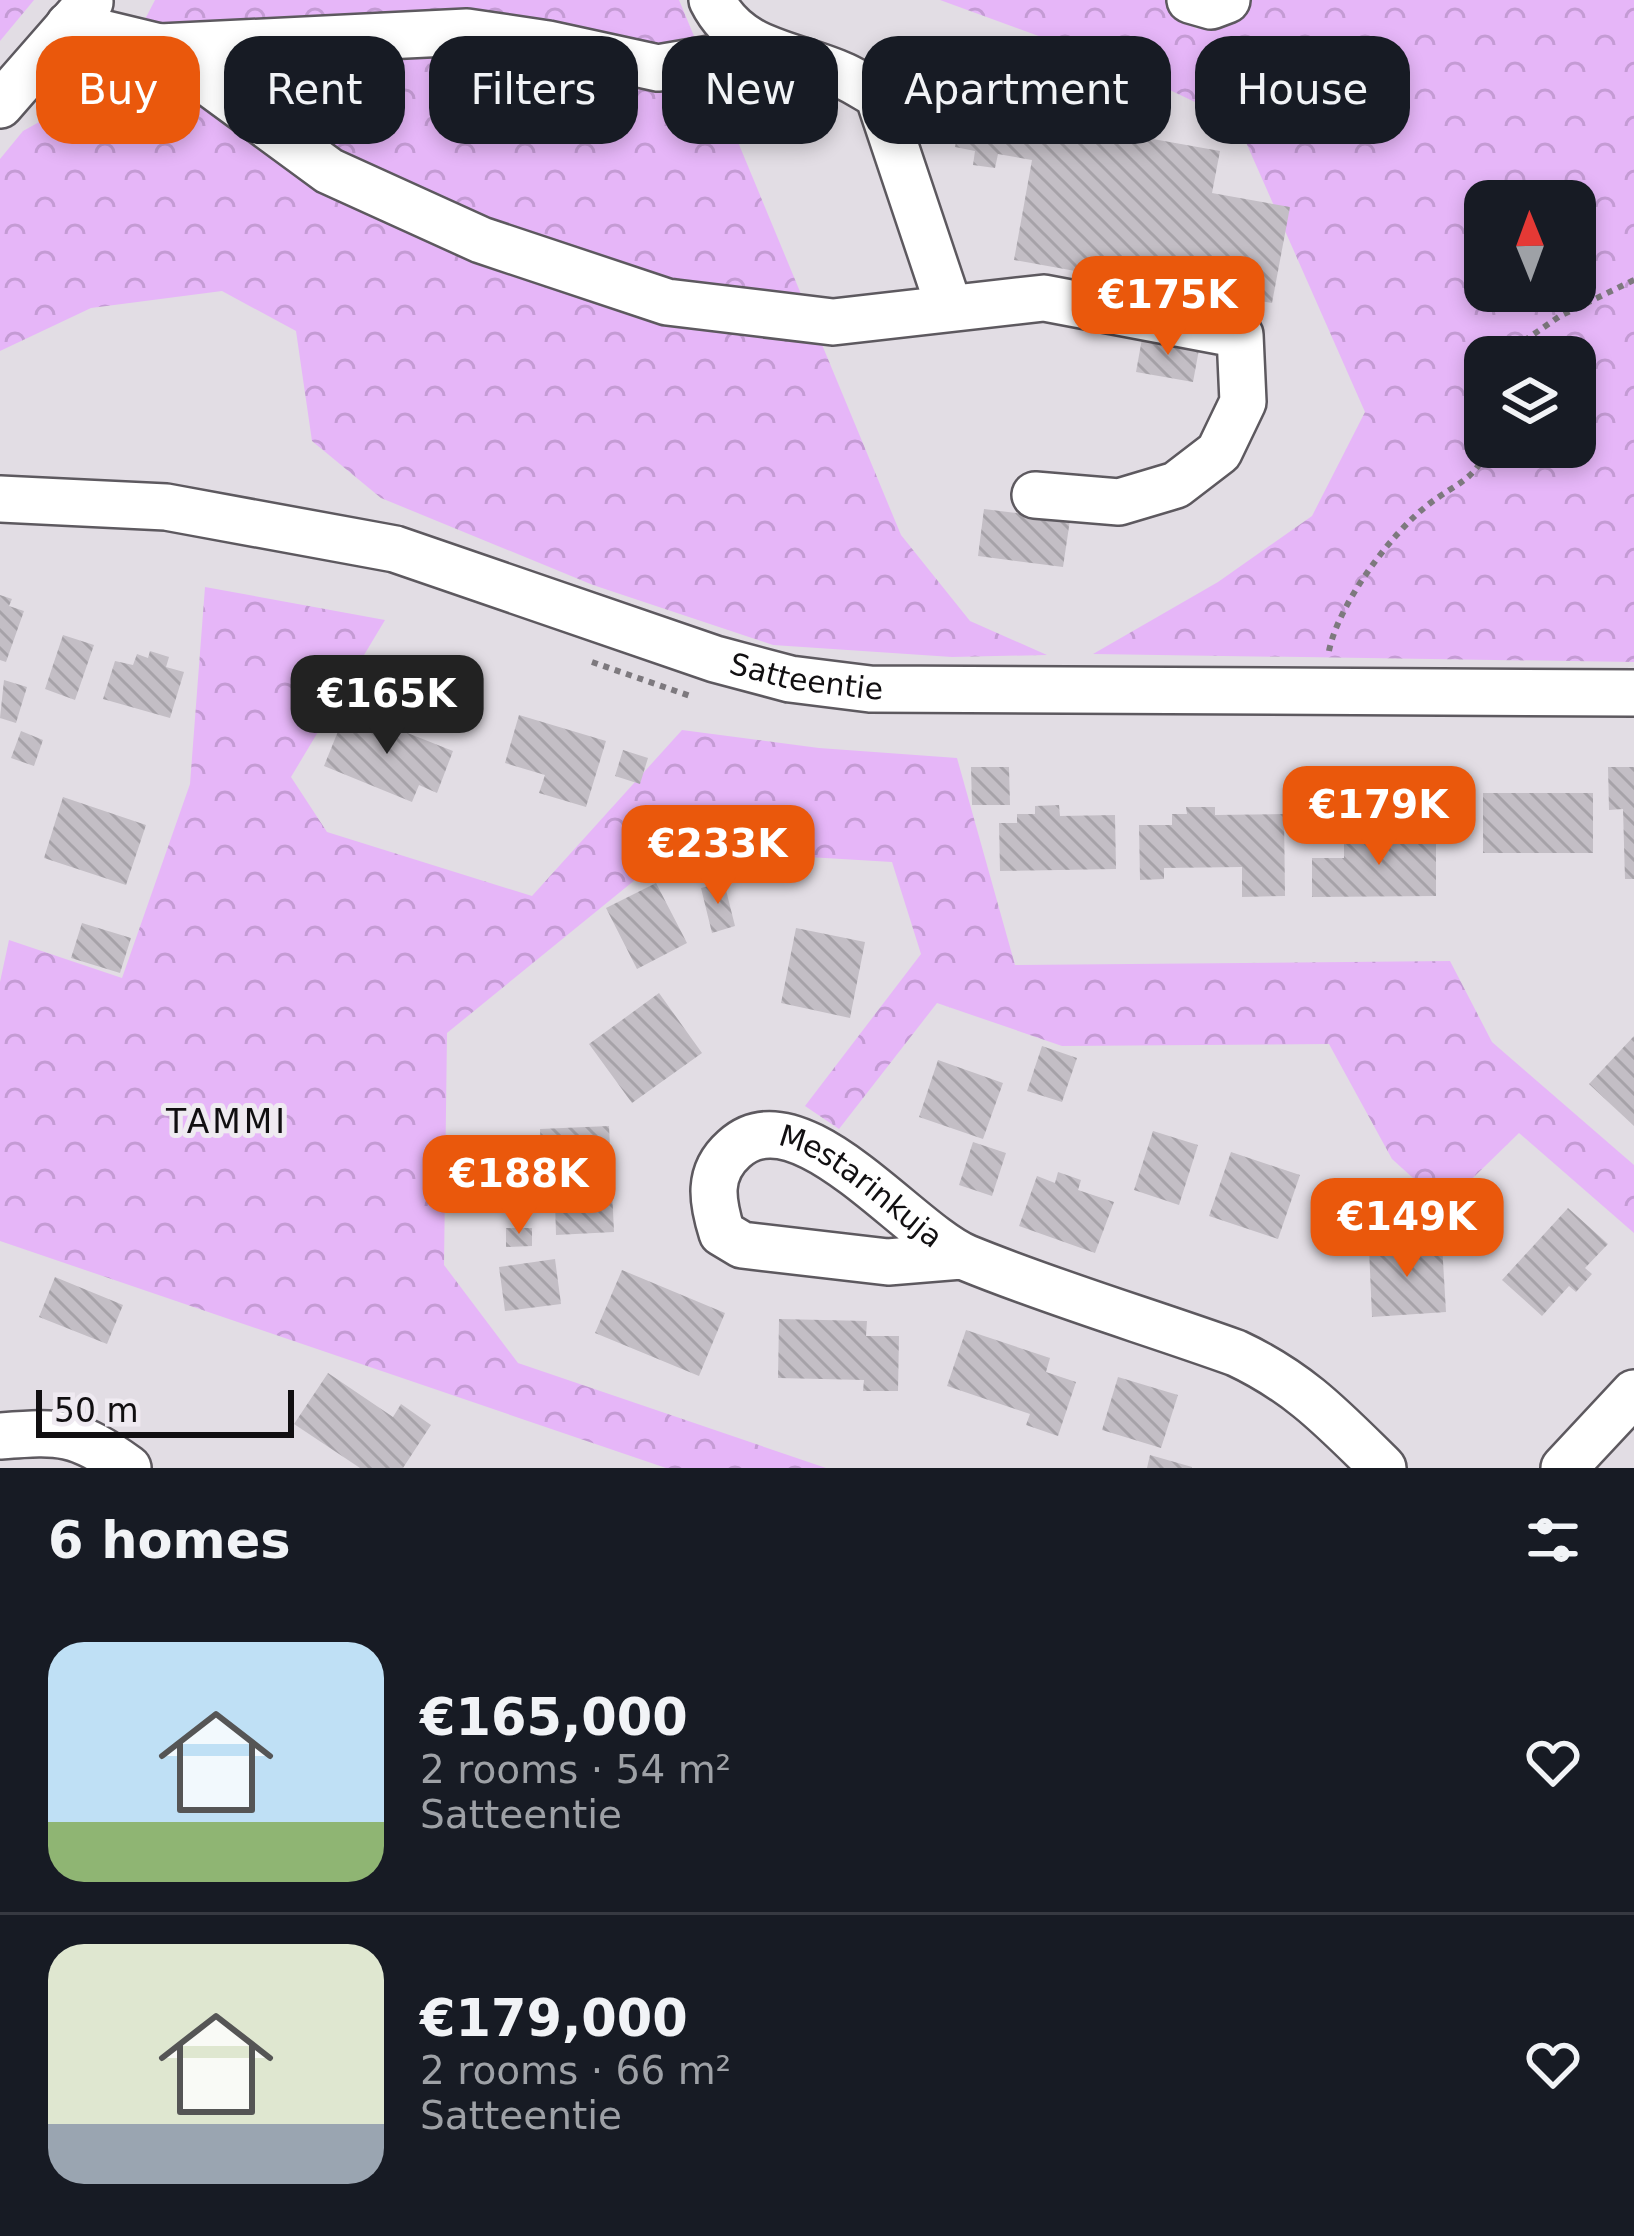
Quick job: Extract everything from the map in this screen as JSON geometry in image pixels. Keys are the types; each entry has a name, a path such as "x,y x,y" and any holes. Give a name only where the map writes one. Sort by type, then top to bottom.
{"street":[{"path":"712,0 723,22 743,36"},
{"path":"1190,0 1211,6 1227,0"},
{"path":"0,105 81,13 134,36"},
{"path":"200,45 466,32 662,67"},
{"path":"838,73 878,95 949,307"},
{"path":"200,76 329,171 481,240 668,302 832,322 1044,298 1240,335 1243,402 1219,452 1176,485 1119,502 1035,495"},
{"name":"Satteentie","path":"0,499 166,507 394,549 715,659 790,679 870,689 1634,693"},
{"name":"Mestarinkuja","path":"961,1256 888,1262 742,1244 722,1233 713,1204 714,1178 724,1158 747,1137 779,1135 813,1145 961,1256 1273,1370 1303,1390 1383,1468"},
{"path":"1564,1468 1634,1393"},
{"path":"0,1436 45,1432 89,1440 128,1468"}],"path":[{"path":"1531,336 1560,316 1634,280"},
{"path":"1326,667 1334,628 1355,585 1425,506 1480,468"}],"green space":[{"path":"0,0 34,0 0,41"},
{"path":"155,0 679,0 694,36 662,36 662,144 739,144 901,535 970,621 1047,655 952,657 773,645 593,585 381,498 312,441 296,331 222,291 91,308 0,351 0,159 23,131 36,124 36,144 200,144 200,36 136,36"},
{"path":"940,0 1176,0 1196,29 1229,0 1634,0 1634,662 1093,654 1218,582 1312,516 1365,412 1247,144 1410,144 1410,36 1195,36 1195,102 1171,91 1171,36 1039,36"},
{"path":"205,587 385,620 291,777 327,832 532,896 682,730 819,748 957,758 1015,965 1450,961 1492,1042 1634,1165 1634,1233 1519,1133 1444,1206 1392,1159 1329,1044 1062,1046 937,1003 839,1129 805,1106 921,954 892,862 673,849 447,1033 444,1265 518,1363 826,1468 666,1468 0,1241 0,982 9,940 122,978 190,784"}],"building":[{"path":"1171,142 1220,151 1212,193 1290,207 1272,303 1014,260 1032,160 998,154 995,168 973,165 975,151 955,147"},
{"path":"1143,333 1200,344 1193,382 1136,372"},
{"path":"984,509 1070,520 1063,567 978,556"},
{"path":"0,595 12,599 9,606 24,611 6,662 0,660"},
{"path":"63,635 94,645 75,700 45,689"},
{"path":"150,651 169,657 166,667 184,672 170,718 103,699 115,661 133,665 137,654 148,658"},
{"path":"4,680 27,687 16,723 0,718"},
{"path":"347,709 453,751 437,793 419,785 412,802 324,766"},
{"path":"519,715 606,741 586,807 539,793 545,775 505,763"},
{"path":"21,731 43,740 34,766 11,758"},
{"path":"623,750 648,758 640,784 615,776"},
{"path":"971,767 1009,767 1010,805 972,805"},
{"path":"1608,767 1634,767 1634,879 1625,879 1623,809 1609,810"},
{"path":"1483,793 1593,793 1593,853 1483,853"},
{"path":"63,797 146,825 126,885 44,858"},
{"path":"1059,805 1060,816 1115,815 1116,869 1000,871 999,823 1017,823 1017,814 1035,814 1035,806"},
{"path":"1186,807 1215,807 1215,815 1284,814 1285,896 1242,897 1242,867 1164,868 1164,879 1140,880 1139,825 1172,825 1172,814 1187,814"},
{"path":"1425,831 1425,842 1436,842 1436,896 1312,897 1312,858 1344,858 1344,840 1379,840 1379,832"},
{"path":"724,882 735,926 712,933 701,888"},
{"path":"656,883 687,943 637,969 606,908"},
{"path":"82,923 131,938 120,973 71,958"},
{"path":"796,928 865,942 850,1018 781,1003"},
{"path":"659,993 702,1053 632,1103 589,1044"},
{"path":"1634,1036 1634,1126 1589,1084"},
{"path":"1042,1046 1077,1058 1062,1102 1027,1091"},
{"path":"938,1060 1003,1083 983,1139 919,1117"},
{"path":"609,1126 614,1232 556,1235 555,1202 563,1202 562,1179 542,1180 540,1129"},
{"path":"1153,1131 1198,1145 1179,1205 1134,1190"},
{"path":"973,1142 1006,1153 992,1196 959,1185"},
{"path":"1231,1152 1300,1175 1278,1239 1209,1216"},
{"path":"1058,1172 1081,1180 1078,1190 1114,1202 1095,1253 1019,1226 1037,1176 1055,1183"},
{"path":"1568,1208 1608,1244 1585,1268 1592,1274 1576,1292 1569,1286 1542,1316 1502,1280"},
{"path":"506,1228 532,1228 532,1246 506,1247"},
{"path":"1442,1244 1446,1312 1372,1317 1369,1248"},
{"path":"555,1259 561,1304 505,1311 499,1267"},
{"path":"622,1270 725,1313 699,1376 595,1333"},
{"path":"55,1277 123,1305 107,1344 39,1317"},
{"path":"779,1319 867,1321 866,1336 899,1336 898,1391 863,1391 864,1380 778,1378"},
{"path":"966,1330 1050,1358 1046,1372 1076,1382 1058,1436 1026,1425 1030,1414 947,1386"},
{"path":"328,1373 393,1417 401,1404 431,1425 403,1468 360,1468 294,1424"},
{"path":"1118,1377 1178,1395 1161,1448 1102,1430"},
{"path":"1150,1455 1192,1467 1192,1468 1147,1468"}],"district":[{"name":"TAMMI","path":"227,1121"}]}
